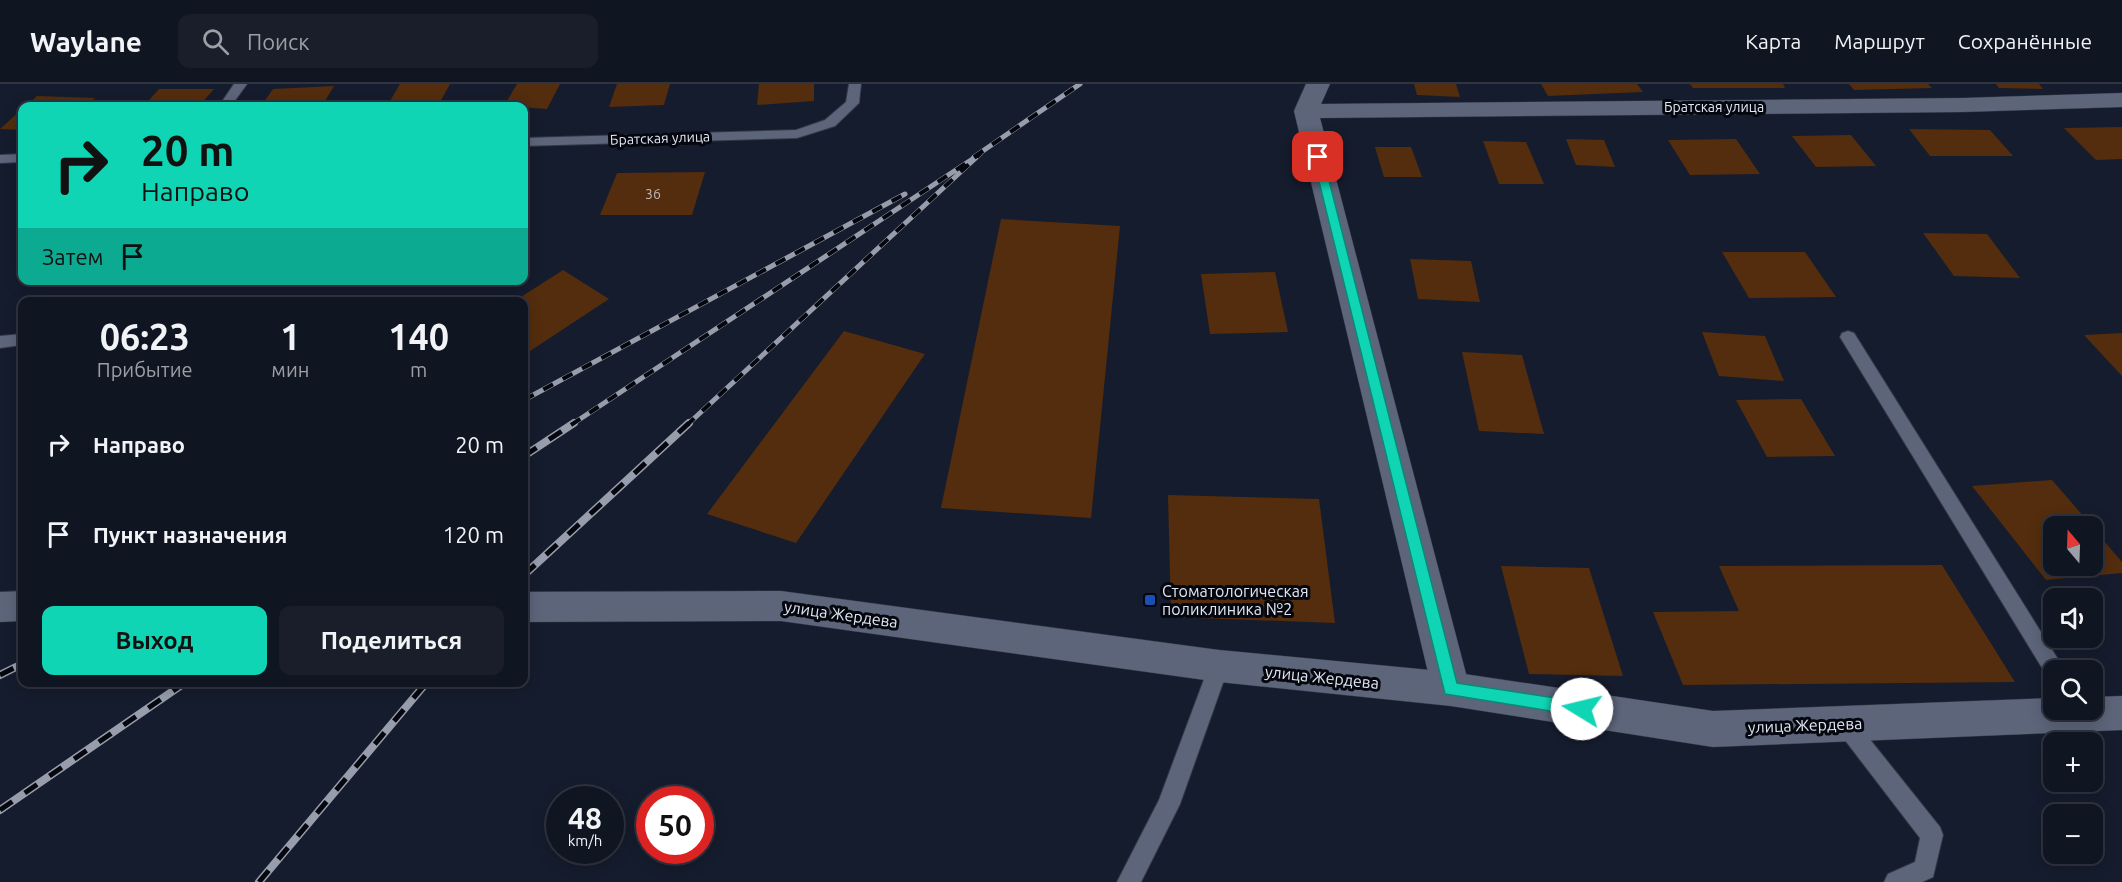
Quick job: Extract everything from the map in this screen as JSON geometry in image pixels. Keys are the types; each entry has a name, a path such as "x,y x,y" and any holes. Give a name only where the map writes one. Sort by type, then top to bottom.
{"street":[{"path":"1942,84 1963,105"},
{"path":"1312,97 1451,689"},
{"name":"Братская улица","path":"1312,97 1963,105 2122,100"},
{"path":"0,607 18,606"},
{"name":"улица Жердева","path":"528,607 781,606 1219,666 1451,689 1713,729 2043,714"},
{"name":"улица Жердева","path":"2103,713 2122,713"}],"lane":[{"path":"228,102 241,84"},
{"name":"Братская улица","path":"528,142 796,134 830,123 852,103 855,84"},
{"path":"0,159 18,158"},
{"path":"1848,337 2048,660"},
{"path":"0,342 18,340"},
{"path":"1129,882 1169,804 1219,666"},
{"path":"1845,724 1932,835 1925,869 1896,882"}],"building":[{"path":"400,84 450,84 440,102 389,102"},
{"path":"517,84 560,84 547,109 528,108 528,102 506,102"},
{"path":"617,84 670,84 664,105 609,107"},
{"path":"759,84 814,84 814,101 757,105"},
{"path":"1414,84 1456,84 1460,97 1417,95"},
{"path":"1541,84 1637,84 1643,92 1548,96"},
{"path":"1690,84 1783,84 1785,88 1693,88"},
{"path":"1849,84 1928,84 1932,88 1854,90"},
{"path":"1996,84 2039,84 2043,89 1999,88"},
{"path":"334,86 324,102 264,102 273,89"},
{"path":"159,89 214,89 203,102 148,102"},
{"path":"37,96 95,98 90,102 30,102"},
{"path":"18,113 18,130 0,129"},
{"path":"2122,127 2122,159 2096,160 2064,128"},
{"path":"1909,129 1990,130 2013,156 1930,156"},
{"path":"1851,135 1876,166 1816,167 1792,136"},
{"path":"1566,139 1604,140 1615,167 1576,165"},
{"path":"1736,139 1760,174 1690,175 1668,140"},
{"path":"1483,141 1526,142 1544,184 1499,184"},
{"path":"1375,147 1411,147 1422,177 1384,177"},
{"path":"705,172 692,215 600,215 617,173"},
{"path":"1001,219 1120,226 1091,518 941,508"},
{"path":"1923,233 1987,234 2020,278 1954,276"},
{"path":"1722,252 1805,252 1836,297 1749,298"},
{"path":"1410,259 1471,261 1480,302 1418,299"},
{"path":"563,270 609,299 528,352 528,297 521,297"},
{"path":"1275,272 1288,332 1210,334 1201,274"},
{"path":"844,331 925,354 796,543 707,514"},
{"path":"1702,332 1765,336 1784,381 1719,376"},
{"path":"2122,333 2122,376 2084,335"},
{"path":"1462,352 1522,355 1544,434 1479,431"},
{"path":"1801,399 1835,456 1767,457 1736,400"},
{"path":"2052,480 2083,516 2043,516 2043,576 2089,576 2046,580 1972,486"},
{"path":"1168,495 1319,499 1335,623 1171,617"},
{"path":"2103,540 2122,562 2122,573 2103,575"},
{"path":"1942,565 2015,682 1683,685 1653,612 1739,611 1719,566"},
{"path":"1501,566 1589,568 1623,676 1529,674"}],"railway":[{"path":"974,157 1080,84"},
{"path":"571,425 980,154 687,425"},
{"path":"528,398 905,194"},
{"path":"528,453 574,423"},
{"path":"528,571 689,423"},
{"path":"0,675 18,666"},
{"path":"0,810 179,687"},
{"path":"259,882 423,687"}],"place":[{"name":"Стоматологическая поликлиника №2","path":"1150,600"}],"route":[{"path":"1318,157 1451,689 1582,709"}]}
